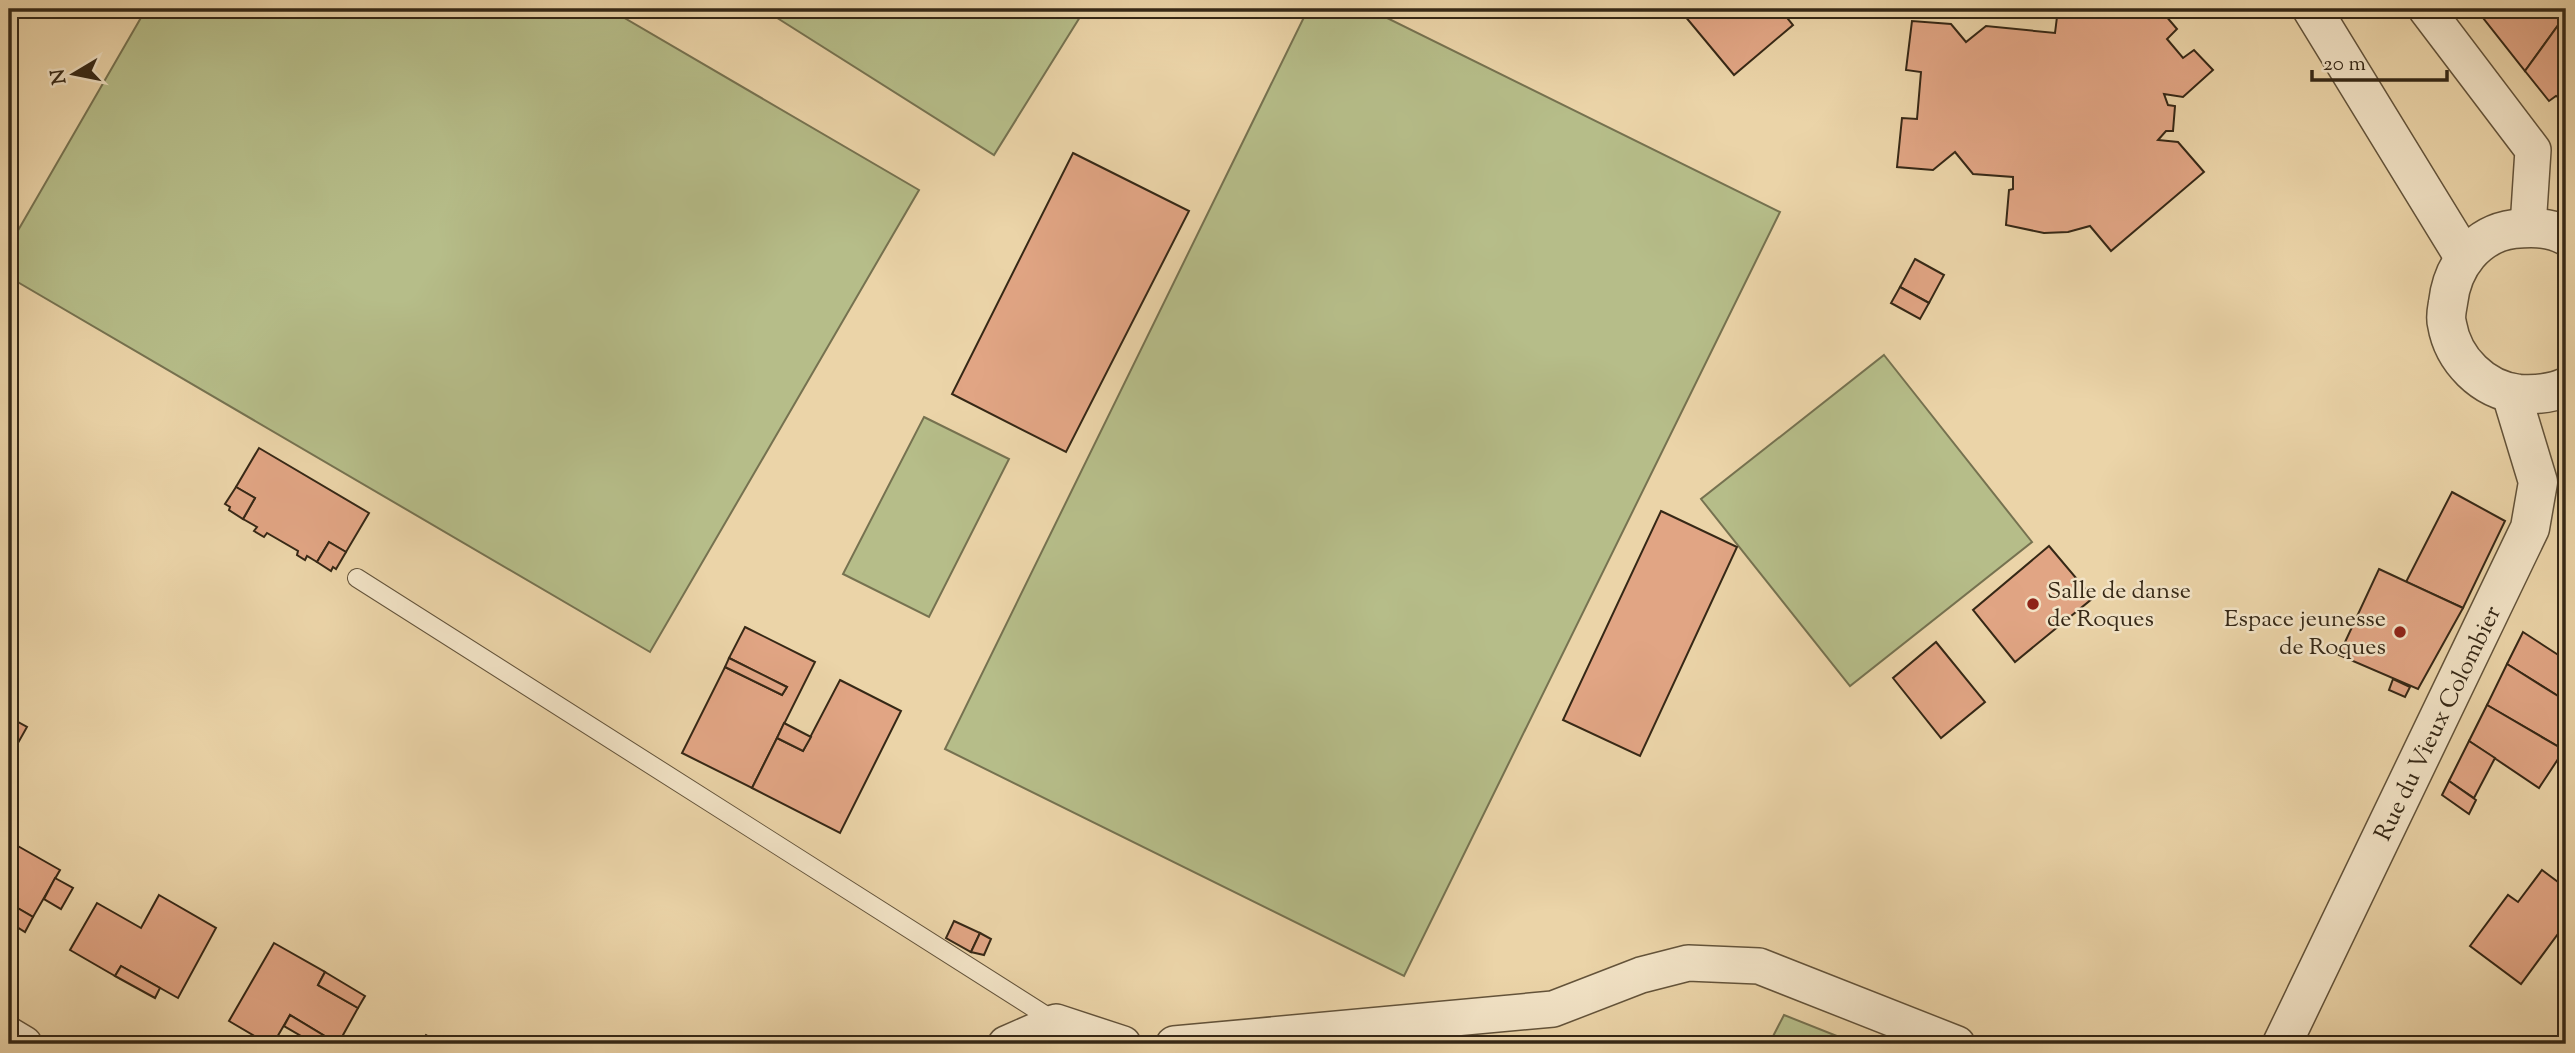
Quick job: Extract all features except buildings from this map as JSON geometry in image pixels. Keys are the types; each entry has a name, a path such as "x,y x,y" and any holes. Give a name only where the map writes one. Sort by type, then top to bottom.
{"street":[{"path":"2312,9 2464,257"},
{"path":"2426,9 2533,150 2528,227"},
{"path":"2566,236 2558,231 2528,227 2506,230 2484,238 2464,257 2450,284 2446,323 2455,349 2471,371 2487,385 2511,393 2537,396 2566,387"},
{"name":"Rue du Vieux Colombier","path":"2282,1044 2530,528 2538,482 2511,393"},
{"path":"1174,1044 1353,1035 1553,1009 1641,975 1688,963 1759,966 1957,1044"},
{"path":"1006,1044 1056,1022 1123,1044"},
{"path":"9,1035 24,1044"}],"lane":[{"path":"357,578 1056,1022"}],"green space":[{"path":"146,9 609,9 919,190 650,652 9,277 9,246"},
{"path":"763,9 1085,9 994,155"},
{"path":"1308,9 1369,9 1780,212 1404,976 945,749"},
{"path":"1884,355 2032,542 1850,686 1701,499"},
{"path":"924,417 1009,459 929,617 843,574"},
{"path":"1784,1015 1857,1044 1769,1044"}],"place":[{"name":"Salle de danse de Roques","path":"2033,604"},
{"name":"Espace jeunesse de Roques","path":"2400,632"}]}
